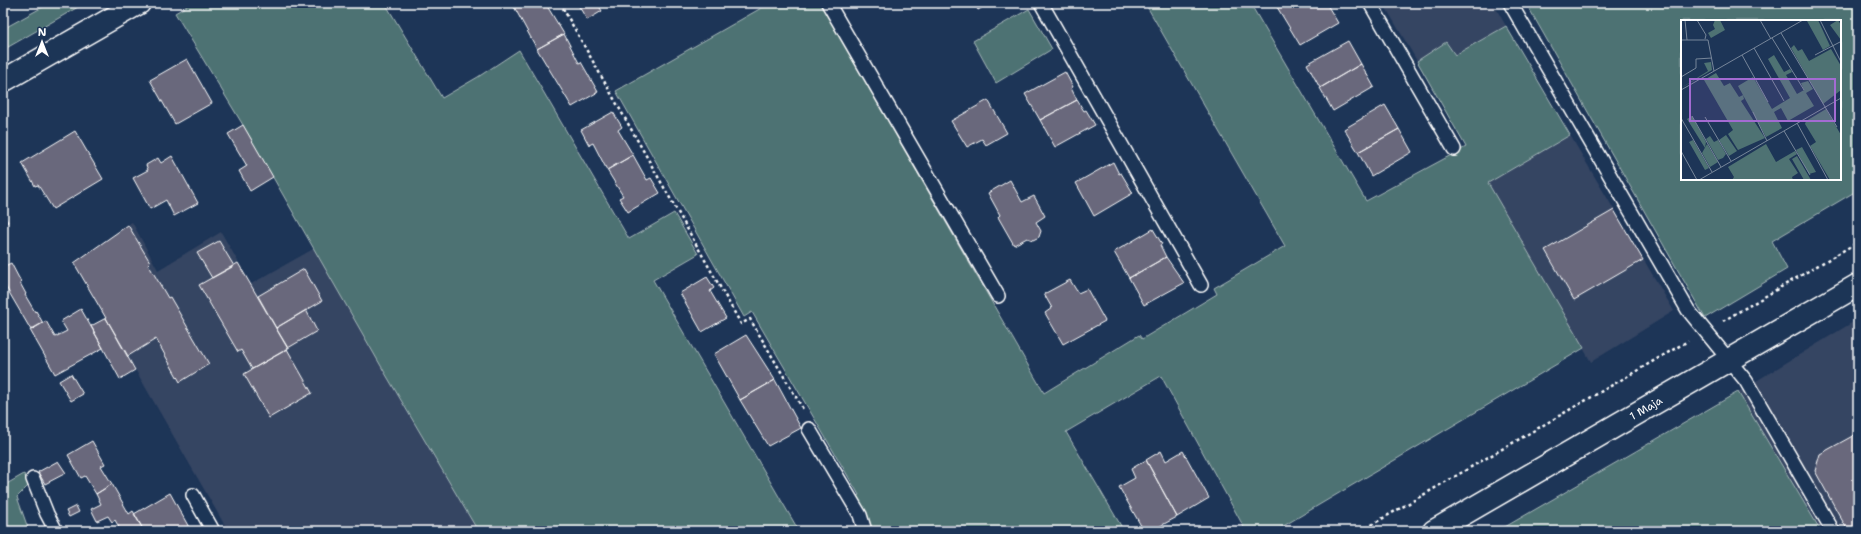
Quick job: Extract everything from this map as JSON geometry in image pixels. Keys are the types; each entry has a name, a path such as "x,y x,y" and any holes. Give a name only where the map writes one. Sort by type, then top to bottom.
{"main road":[{"path":"3,81 139,3"},
{"name":"1 Maja","path":"1434,531 1858,285"}],"lane":[{"path":"828,3 998,296"},
{"path":"1041,3 1201,285"},
{"path":"1370,3 1454,149"},
{"path":"1510,3 1688,310 1728,361 1746,381 1833,531"},
{"path":"809,429 860,515 866,531"},
{"path":"33,479 46,514 56,531"},
{"path":"193,495 213,531"}],"path":[{"path":"560,3 741,324 750,319 811,423 809,429"},
{"path":"1361,531 1858,242"}],"shaded area":[{"path":"1383,3 1493,3 1506,26 1455,55 1446,42 1417,61"},
{"path":"1570,135 1674,311 1591,362 1488,183"},
{"path":"132,222 158,270 221,232 251,284 315,248 385,373 478,531 228,531 74,263"},
{"path":"1858,319 1858,531 1821,531 1738,392"}],"green space":[{"path":"50,3 85,3 3,50 3,29"},
{"path":"192,3 385,3 442,98 478,77 519,50 629,239 674,213 698,254 653,280 799,531 478,531 385,373 243,125 175,13"},
{"path":"770,3 820,3 1044,393 1139,335 1142,339 1217,294 1214,288 1285,246 1145,3 1250,3 1366,201 1466,147 1417,61 1446,42 1455,55 1506,26 1570,135 1488,183 1584,348 1275,531 1246,531 1161,376 1066,432 1124,531 872,531 857,496 859,495 752,312 744,317 616,91"},
{"path":"1526,3 1858,3 1858,190 1772,241 1787,269 1705,318"},
{"path":"1029,9 1052,49 996,83 973,41"},
{"path":"1738,392 1821,531 1498,531"},
{"path":"24,474 29,485 17,497 29,531 3,531 3,486"}],"building":[{"path":"512,3 547,3 547,6 564,34 537,49"},
{"path":"577,3 597,3 602,11 587,20"},
{"path":"974,3 990,3 978,10"},
{"path":"1283,3 1326,3 1338,23 1300,45 1277,7"},
{"path":"564,34 579,63 581,62 598,92 572,107 537,49"},
{"path":"1348,41 1361,64 1320,88 1307,64"},
{"path":"187,59 212,103 175,124 150,80"},
{"path":"1361,64 1374,87 1333,111 1320,88"},
{"path":"1065,72 1073,87 1071,88 1077,100 1040,120 1025,94"},
{"path":"988,100 1007,133 986,145 982,139 967,147 951,121"},
{"path":"1077,100 1084,111 1086,110 1095,125 1055,147 1040,120"},
{"path":"1385,105 1399,129 1358,152 1344,129"},
{"path":"613,112 622,127 618,130 633,155 607,170 593,143 589,145 581,130"},
{"path":"243,125 273,177 250,191 239,171 247,166 228,134"},
{"path":"1399,129 1412,152 1371,176 1358,152"},
{"path":"75,131 103,179 53,209 38,185 35,186 22,163"},
{"path":"633,155 647,180 651,178 660,193 628,212 619,198 623,196 607,170"},
{"path":"172,156 198,203 174,216 166,200 150,209 133,178 148,170 146,165 158,158 161,163"},
{"path":"1113,162 1119,174 1121,173 1133,193 1094,216 1076,183"},
{"path":"1010,180 1022,202 1034,196 1045,216 1036,222 1041,231 1039,237 1033,240 1027,238 1014,245 998,217 1000,215 988,193"},
{"path":"1614,210 1643,260 1574,300 1545,250"},
{"path":"3,213 8,222 3,225"},
{"path":"128,225 150,262 148,264 168,298 170,297 209,364 180,382 156,339 128,356 74,263"},
{"path":"1153,229 1162,244 1160,245 1166,257 1129,278 1114,252"},
{"path":"219,241 234,266 212,278 197,253"},
{"path":"1166,257 1184,283 1144,305 1129,278"},
{"path":"11,263 21,282 20,283 26,294 25,295 43,323 31,330 3,282 3,267"},
{"path":"238,263 288,349 252,369 241,350 238,352 199,285"},
{"path":"304,269 322,301 276,328 258,296"},
{"path":"707,277 714,288 710,291 726,318 702,332 680,293"},
{"path":"1070,280 1078,293 1087,289 1105,321 1063,344 1045,313 1052,308 1044,294"},
{"path":"81,309 103,348 55,374 30,330 46,321 55,337 67,331 61,321"},
{"path":"306,310 317,331 288,348 276,328"},
{"path":"106,318 135,370 120,379 91,326"},
{"path":"746,335 775,380 740,400 714,354"},
{"path":"287,349 312,393 269,418 244,374"},
{"path":"71,374 83,394 71,401 59,381"},
{"path":"775,380 801,428 768,446 740,400"},
{"path":"1858,433 1858,531 1848,531 1815,471 1820,454"},
{"path":"92,441 105,464 101,466 112,484 96,494 85,476 81,478 68,455"},
{"path":"1161,451 1166,461 1183,451 1209,498 1177,517 1146,460"},
{"path":"1146,460 1177,517 1151,531 1144,531 1119,487 1135,478 1131,469"},
{"path":"58,461 66,473 45,484 38,472"},
{"path":"112,484 129,514 133,511 144,531 121,531 115,520 112,522 108,516 97,521 91,509 101,504 96,494"},
{"path":"170,493 191,531 144,531 134,514"},
{"path":"76,506 79,512 69,517 66,511"}]}
